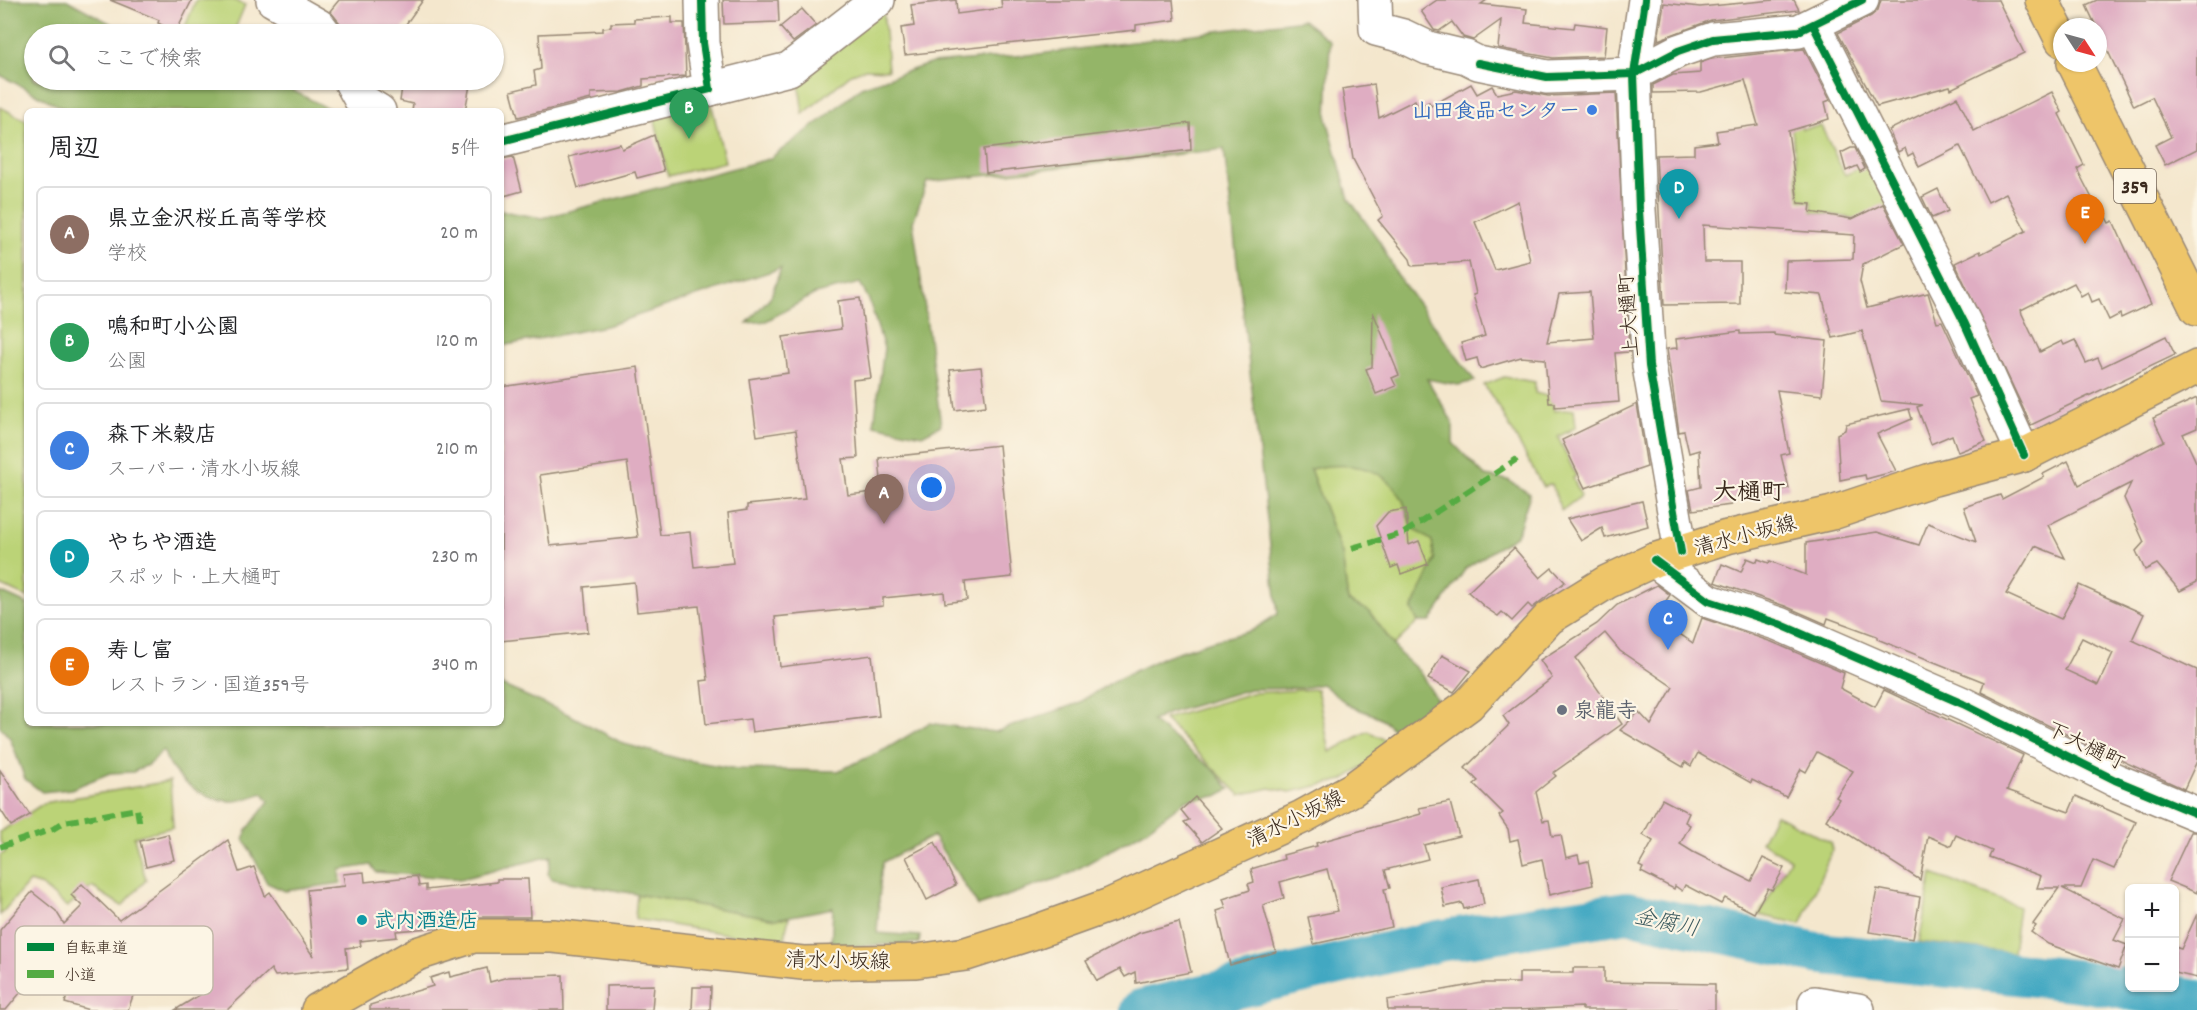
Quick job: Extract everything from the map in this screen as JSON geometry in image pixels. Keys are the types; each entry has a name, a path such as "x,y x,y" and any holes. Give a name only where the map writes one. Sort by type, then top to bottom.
{"main road":[{"path":"2042,0 2053,22"},
{"name":"359","path":"2078,72 2197,309"},
{"name":"清水小坂線","path":"318,1010 417,954 473,936 553,936 803,963 916,961 956,956 1035,932 1121,900 1302,817 1353,789 1468,705 1549,618 1607,582 1668,556 1760,529 1832,513 1934,479 2024,455 2197,367"}],"street":[{"path":"273,0 315,24"},
{"path":"702,0 703,43 710,89"},
{"path":"504,140 789,69 878,0"},
{"path":"1375,0 1376,29 1478,63 1547,77 1634,74 1678,51 1713,39 1799,31 1862,0"},
{"name":"上大樋町","path":"1645,0 1634,74 1639,210 1649,366 1668,556"},
{"path":"1813,25 1964,322 2024,455"},
{"path":"356,90 361,100 374,108"},
{"name":"下大樋町","path":"1668,556 1709,601 1779,624 1962,704 2115,780 2197,814"},
{"path":"1815,1010 1815,1003 1858,1010"}],"green space":[{"path":"0,0 67,0 111,24 24,24 24,88 0,75"},
{"path":"196,0 233,0 245,5 237,24 186,24"},
{"path":"883,6 888,70 865,69 851,74 803,114 798,77"},
{"path":"1303,20 1330,41 1327,119 1349,199 1380,242 1397,275 1475,381 1458,385 1427,379 1453,423 1453,443 1485,476 1508,480 1530,494 1517,535 1466,568 1430,622 1418,622 1412,610 1435,560 1432,541 1413,527 1401,497 1393,486 1373,471 1349,466 1310,469 1342,554 1348,601 1369,611 1399,653 1419,671 1440,705 1406,740 1379,717 1350,706 1322,684 1302,688 1250,689 1169,713 1152,721 1215,771 1230,789 1217,796 1186,800 1146,830 1067,875 978,906 933,836 883,862 881,871 877,933 920,936 919,943 831,947 833,908 776,919 552,879 548,874 551,856 461,879 376,872 371,865 340,870 341,883 285,891 267,883 244,839 247,830 269,801 263,793 235,801 209,797 189,786 173,770 163,750 150,764 133,772 110,773 71,789 42,792 25,779 10,738 0,727 0,592 24,603 24,726 504,726 504,686 570,715 624,744 680,759 737,769 838,771 886,749 929,723 995,732 1076,704 1114,681 1166,656 1251,631 1278,614 1224,149 927,182 913,222 941,425 922,435 874,425 884,348 869,300 860,283 815,294 766,321 747,323 771,296 781,268 606,326 504,345 504,212 542,218 769,159 861,87 932,63 1039,54"},
{"path":"28,90 292,90 327,108 62,108"},
{"path":"711,102 725,162 668,176 654,116"},
{"path":"0,107 24,119 24,596 0,585"},
{"path":"1797,112 1802,129 1821,126 1845,175 1869,163 1891,206 1867,220 1812,212 1811,202 1800,200 1792,130 1787,115"},
{"path":"1504,377 1535,382 1535,393 1551,397 1554,411 1574,409 1576,427 1558,437 1576,476 1573,478 1581,496 1561,511 1552,484 1543,487 1499,407 1484,385"},
{"path":"1334,464 1362,467 1388,478 1402,498 1413,527 1432,541 1435,560 1412,610 1418,622 1394,645 1369,611 1348,601 1342,554 1310,469"},
{"path":"1317,689 1330,752 1368,731 1395,745 1343,780 1290,792 1270,788 1240,795 1164,719 1252,693"},
{"path":"170,781 173,827 134,837 146,880 122,906 92,887 67,907 42,886 29,882 0,915 0,855 6,852 0,841 0,832 44,803"},
{"path":"1775,814 1830,842 1832,850 1801,924 1759,915 1790,859 1761,842"},
{"path":"1932,874 2019,907 2013,953 1919,942"},
{"path":"637,894 776,919 789,917 783,943 635,919"}],"building":[{"path":"110,0 192,0 180,24 160,24 159,20"},
{"path":"339,0 423,0 406,24 340,24 330,11"},
{"path":"723,0 778,0 779,22 724,24"},
{"path":"956,0 957,14 1002,8 1001,0 1173,0 1175,20 1136,25 1136,30 905,55 901,28 914,26 911,5"},
{"path":"1437,0 1487,0 1481,4 1527,9 1525,23 1574,28 1575,23 1607,27 1604,56 1553,58 1498,48 1501,20 1473,40 1463,37 1452,22 1439,31 1434,30 1421,11"},
{"path":"1794,0 1799,10 1711,20 1658,40 1664,3 1700,7"},
{"path":"1881,0 1998,0 2024,53 1951,89 1950,86 1877,106 1838,33 1871,16 1878,10"},
{"path":"2097,0 2197,0 2197,149 2165,165 2155,145 2171,137 2152,97 2134,106 2107,49 2107,18 2092,18 2086,5"},
{"path":"802,9 816,25 793,42 780,27"},
{"path":"672,17 672,23 684,23 686,76 643,79 643,86 622,92 591,93 591,99 518,117 511,91 536,85 534,71 541,69 539,34 603,31 603,28 611,27 611,23"},
{"path":"1804,49 1830,100 1825,102 1829,119 1788,131 1798,203 1811,204 1810,212 1852,219 1883,204 1904,244 1863,264 1860,281 1867,308 1928,293 1937,322 1942,321 1977,396 1969,399 1986,441 1958,452 1952,435 1931,444 1917,407 1923,405 1881,401 1862,331 1833,338 1822,295 1785,292 1786,261 1853,259 1854,235 1703,225 1704,262 1740,262 1740,304 1664,305 1656,155 1694,154 1694,145 1718,142 1716,131 1758,125 1745,80 1701,92 1653,93 1653,85 1673,75 1700,73 1700,63 1711,59"},
{"path":"1374,84 1379,118 1415,100 1418,107 1429,102 1431,106 1471,84 1477,94 1492,86 1497,94 1516,90 1548,96 1616,93 1629,352 1615,353 1619,402 1555,407 1555,403 1549,403 1545,359 1521,357 1480,369 1477,358 1466,361 1461,343 1485,336 1473,295 1476,294 1469,262 1412,266 1410,259 1378,220 1383,216 1353,159 1342,89","holes":["1518,201 1530,261 1495,270 1475,222","1590,292 1594,338 1547,342 1559,294"]},
{"path":"402,90 469,90 466,108 412,108 413,104 400,101"},
{"path":"2052,92 2062,112 2059,114 2084,165 2077,169 2096,206 2099,204 2109,223 2113,221 2151,304 2121,318 2120,314 2109,320 2099,299 2092,302 2088,292 2081,296 2074,283 2021,310 2022,314 2040,352 2062,341 2064,345 2075,340 2086,363 2098,358 2102,367 2166,336 2175,355 2031,425 1955,263 1980,251 1981,254 2026,231 2006,193 1988,202 1960,146 1919,167 1913,153 1908,156 1905,148 1898,152 1889,130 1957,97 1974,131"},
{"path":"1190,123 1191,150 986,173 984,149"},
{"path":"654,135 664,171 637,178 635,172 578,188 569,157 620,144 622,149"},
{"path":"1855,148 1865,169 1860,172 1857,166 1846,171 1841,153"},
{"path":"513,157 522,191 504,196 504,158"},
{"path":"1938,189 1948,211 1932,218 1922,197"},
{"path":"860,298 871,378 853,380 858,458 843,459 848,495 882,491 879,458 999,445 1012,577 965,582 967,600 945,603 944,592 883,598 883,606 775,617 780,667 872,655 879,716 752,732 750,719 706,724 701,681 708,680 699,606 637,612 634,582 584,587 588,632 504,641 504,387 638,367 660,535 690,532 694,567 733,563 728,513 747,510 747,505 805,499 796,430 757,436 749,379 788,373 783,337 841,329 838,301","holes":["627,462 638,537 550,546 540,475"]},
{"path":"1373,312 1399,375 1392,378 1396,386 1376,394 1366,369 1372,367"},
{"path":"1740,331 1740,334 1774,333 1774,335 1827,341 1822,395 1777,390 1789,453 1781,455 1789,488 1748,498 1751,489 1744,485 1731,505 1693,510 1689,490 1701,487 1699,450 1689,453 1684,431 1679,432 1667,349 1677,348 1676,339"},
{"path":"981,367 986,406 955,410 950,370"},
{"path":"2197,398 2197,428 2183,434 2197,464 2197,582 2180,591 2157,564 2145,570 2136,551 2144,542 2124,498 2131,483 2048,525 2065,558 2035,546 2006,594 2061,619 2079,585 2144,614 2132,640 2197,670 2197,761 2184,789 1981,692 1984,682 1877,639 1877,636 1828,618 1826,624 1785,606 1715,582 1722,564 1741,572 1747,558 1757,562 1758,559 1769,563 1770,561 1806,575 1806,543 1877,532 1919,545 1928,523 1976,542 1964,507 2000,495 2002,499 2044,477 2043,474 2068,461 2079,485 2164,441 2153,418","holes":["2082,638 2113,653 2098,685 2065,670"]},
{"path":"1637,404 1647,467 1585,488 1562,440"},
{"path":"1909,409 1912,419 1877,434 1896,471 1866,479 1865,475 1840,480 1837,434 1845,430 1846,424"},
{"path":"1642,501 1648,526 1605,538 1602,528 1581,541 1567,519"},
{"path":"1406,509 1409,545 1419,541 1428,564 1401,574 1398,565 1391,568 1376,526 1388,512"},
{"path":"1514,548 1540,578 1552,568 1565,582 1532,608 1528,604 1512,621 1502,612 1498,616 1468,592"},
{"path":"1657,585 1670,595 1655,617 1693,643 1702,618 1772,642 1844,673 1840,688 1875,707 1884,690 2023,755 2007,790 2069,812 2076,796 2136,822 2114,869 2093,860 2081,888 2062,888 2125,919 2114,940 2125,944 2118,969 2048,944 2031,932 2036,926 2033,924 2059,888 2037,888 2041,876 1989,857 1992,851 1956,835 1951,846 1928,836 1920,880 1826,820 1839,799 1836,797 1853,771 1817,752 1806,772 1801,769 1786,797 1752,780 1751,783 1698,753 1691,766 1685,762 1683,767 1620,730 1639,712 1651,725 1673,687 1620,651 1605,633 1576,658 1622,724 1553,773 1556,776 1536,792 1543,821 1549,820 1552,836 1561,835 1566,858 1578,855 1580,863 1588,861 1593,885 1549,895 1542,859 1523,864 1518,839 1510,841 1508,829 1499,816 1503,813 1474,784 1478,781 1465,768 1509,725 1503,716 1552,678 1540,660 1597,624 1617,605"},
{"path":"1442,655 1471,671 1454,692 1428,679"},
{"path":"0,770 30,815 11,826 0,809"},
{"path":"1195,797 1222,828 1202,842 1184,822 1189,820 1181,810"},
{"path":"1662,799 1689,813 1685,822 1690,825 1680,844 1693,852 1751,881 1763,858 1784,868 1772,890 1768,888 1754,913 1725,898 1721,904 1685,885 1682,891 1675,886 1674,889 1641,872 1643,868 1639,866 1653,841 1643,835"},
{"path":"1450,802 1459,836 1424,845 1428,859 1385,870 1390,888 1384,889 1392,927 1314,944 1308,917 1338,911 1327,869 1280,882 1284,898 1263,905 1276,952 1230,965 1217,911 1226,908 1223,899 1250,890 1248,884 1254,882 1251,869 1284,859 1283,855 1317,846 1316,843 1421,814 1419,808"},
{"path":"2191,832 2197,832 2197,893 2168,881"},
{"path":"168,834 174,860 146,867 140,841"},
{"path":"228,840 239,872 254,867 265,896 270,892 313,956 307,890 345,886 343,874 364,872 365,882 417,876 419,886 426,885 426,890 497,882 497,879 528,879 530,917 473,917 441,927 396,931 397,937 360,941 361,946 346,948 348,968 275,976 271,969 227,1010 175,1010 199,995 213,995 213,926 15,926 15,995 18,995 6,1010 0,1010 0,930 32,892 56,911 64,924 82,906 71,895 82,884 119,920"},
{"path":"935,842 956,885 927,900 906,857"},
{"path":"1479,879 1484,904 1464,909 1462,903 1445,907 1441,887"},
{"path":"1877,889 1920,897 1913,939 1869,932"},
{"path":"2197,914 2197,978 2179,974 2179,948 2181,949"},
{"path":"1179,922 1191,972 1136,983 1135,972 1125,977 1120,969 1097,981 1086,961 1139,933"},
{"path":"487,968 490,982 508,977 563,975 564,1010 370,1010 370,1005 433,986 430,978 449,972 450,977"},
{"path":"1573,968 1604,968 1604,982 1715,984 1715,1010 1582,1010 1582,1007 1515,1010 1388,1010 1387,1000 1482,983 1519,983 1519,973 1573,973"},
{"path":"654,985 652,1010 606,1010 606,986"},
{"path":"693,987 711,987 710,1010 692,1010"},
{"path":"67,995 133,995 128,1010 89,1010 65,1003"}],"waterway":[{"name":"金腐川","path":"1141,1010 1438,941 1627,912 1816,953 2082,981 2197,1001"}],"marked path":[{"path":"1352,548 1404,533 1517,459"},
{"path":"0,847 53,829 64,822 137,809 140,826"}],"cycle path":[{"path":"504,140 710,89 703,43 702,0"},
{"path":"1645,0 1634,74 1639,210 1649,366 1681,552"},
{"path":"1478,63 1547,77 1634,74 1678,51 1713,39 1799,31 1862,0"},
{"path":"1813,25 1964,322 2024,455"},
{"path":"1654,560 1709,601 1779,624 1963,704 2115,780 2197,814"}],"place":[{"name":"山田食品センター","path":"1592,110"},
{"name":"鳴和町小公園","path":"689,139"},
{"name":"やちや酒造","path":"1679,219"},
{"name":"寿し富","path":"2085,244"},
{"name":"県立金沢桜丘高等学校","path":"884,524"},
{"name":"森下米穀店","path":"1668,650"},
{"name":"泉龍寺","path":"1562,710"},
{"name":"武内酒造店","path":"362,920"}],"district":[{"name":"大樋町","path":"1749,491"}]}
